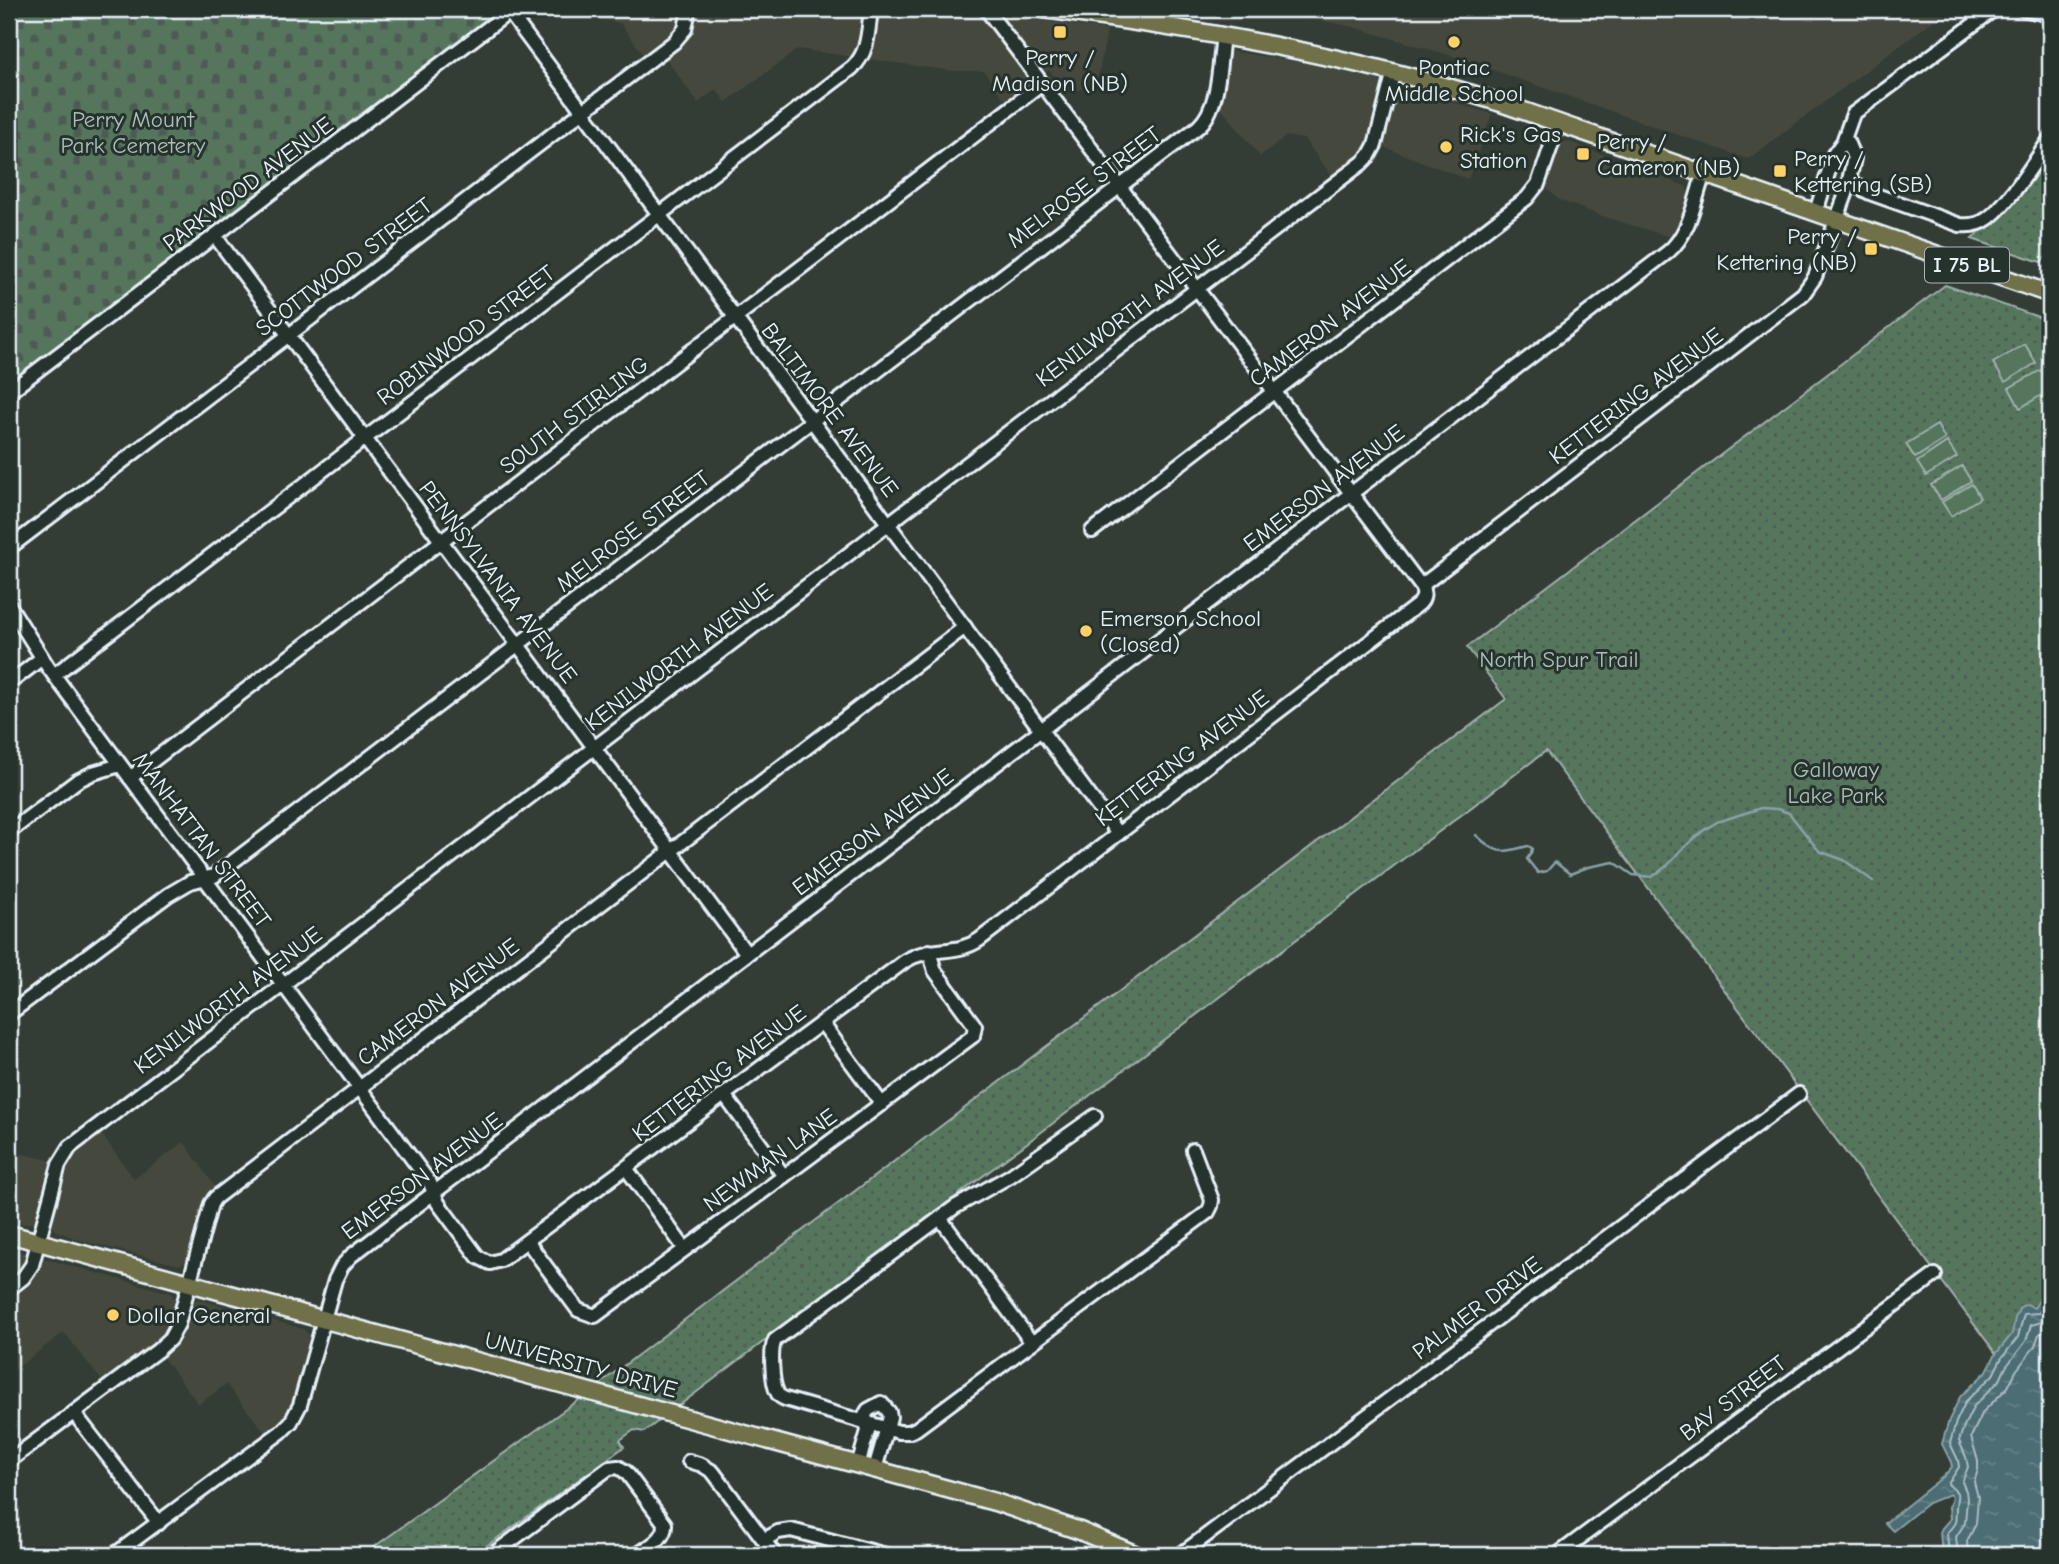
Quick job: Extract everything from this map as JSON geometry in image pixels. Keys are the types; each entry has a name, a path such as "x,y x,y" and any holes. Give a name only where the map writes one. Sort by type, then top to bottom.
{"main road":[{"name":"I 75 BL","path":"1043,9 1223,35 1394,71 1559,122 2050,294"},
{"name":"UNIVERSITY DRIVE","path":"9,1234 1028,1512 1137,1555"}],"street":[{"name":"SCOTTWOOD STREET","path":"9,548 677,39 686,25 690,9"},
{"name":"ROBINWOOD STREET","path":"54,675 856,65 866,48 871,9"},
{"path":"985,9 1421,586"},
{"path":"1816,212 1834,154 1856,112 1989,13 1999,9"},
{"path":"2023,9 2050,15"},
{"name":"BALTIMORE AVENUE","path":"511,10 659,215 1118,834"},
{"name":"PARKWOOD AVENUE","path":"9,392 511,10"},
{"name":"MELROSE STREET","path":"9,1014 168,895 190,882 214,876 1207,118 1213,105 1223,35"},
{"name":"KENILWORTH AVENUE","path":"9,1289 28,1272 59,1165 68,1150 1367,158 1375,145 1394,71"},
{"name":"SOUTH STIRLING","path":"130,778 1042,84"},
{"name":"CAMERON AVENUE","path":"1092,531 1527,198 1538,184 1559,122"},
{"name":"KETTERING AVENUE","path":"490,1263 501,1260 905,961 929,951 958,949 974,943 1419,604 1424,596 1421,586 1803,294 1815,277 1849,182 1854,158 1845,137"},
{"path":"1849,182 1870,193 1960,225 1972,226 1991,216 2050,139"},
{"name":"EMERSON AVENUE","path":"114,1555 291,1422 300,1405 336,1276 345,1262 1671,250 1685,229 1704,173"},
{"name":"PENNSYLVANIA AVENUE","path":"215,236 747,954"},
{"name":"MANHATTAN STREET","path":"9,605 54,675 430,1183 438,1203 478,1257 490,1263"},
{"name":"CAMERON AVENUE","path":"9,1461 166,1343 176,1328 212,1201 965,627"},
{"path":"9,678 40,655"},
{"path":"9,832 77,781 120,765"},
{"name":"NEWMAN LANE","path":"527,1241 578,1310 595,1316 972,1037 975,1032 974,1024 935,971 929,951"},
{"path":"822,1023 882,1104"},
{"name":"PALMER DRIVE","path":"1180,1555 1799,1094"},
{"path":"724,1095 784,1176"},
{"path":"1095,1116 1010,1176 940,1218 778,1338 772,1346 776,1389 780,1396 902,1432 916,1429 1208,1212 1212,1200 1193,1150"},
{"path":"625,1168 685,1249"},
{"path":"940,1218 1032,1343"},
{"name":"BAY STREET","path":"1557,1555 1935,1275"},
{"path":"858,1465 868,1431 865,1415 877,1404 882,1404 890,1413 875,1469"},
{"path":"74,1413 159,1522"},
{"path":"690,1461 713,1472 775,1555"},
{"path":"492,1555 609,1468 616,1467 626,1472 665,1524 662,1536 637,1555"},
{"path":"764,1539 778,1532 791,1530 886,1555"}],"shaded area":[{"path":"583,9 958,9 1107,30 1096,88 1066,91 1049,70 1007,103 984,71 953,71 798,49 726,102 716,89 698,103 665,57 652,66 620,23 589,17"},
{"path":"1259,9 1949,9 1748,159 1456,57 1350,26"},
{"path":"1229,51 1310,64 1373,79 1492,114 1468,179 1381,146 1335,180 1304,139 1286,136 1260,156 1219,105"},
{"path":"1567,141 1687,187 1688,197 1674,238 1559,200 1544,186 1560,144"},
{"path":"99,1131 134,1179 184,1142 216,1188 206,1199 191,1253 184,1263 179,1265 76,1239 55,1230 51,1225 66,1163 72,1154"},
{"path":"9,1151 53,1161 41,1210 34,1222 25,1224 9,1219"},
{"path":"9,1249 170,1293 177,1306 169,1329 152,1346 103,1382 64,1332 9,1374"},
{"path":"198,1299 303,1329 309,1335 296,1391 289,1408 282,1421 267,1435 226,1384 199,1404 161,1355 191,1303"}],"green space":[{"name":"Perry Mount Park Cemetery","path":"9,9 503,9 9,386"},
{"path":"2050,150 2050,252 2041,262 1972,239 1995,216"},
{"name":"Galloway Lake Park","path":"1945,285 2050,321 2050,1426 1546,751 644,1432 634,1430 620,1440 624,1447 474,1555 363,1555 585,1395 1506,699 1467,647"},
{"path":"2025,344 2036,363 2005,382 1993,363"},
{"path":"2041,370 2050,390 2020,408 2009,388"},
{"path":"1937,425 1945,439 1915,458 1906,444"},
{"path":"1947,442 1957,457 1926,476 1917,462"},
{"path":"1962,466 1971,481 1941,500 1931,485"},
{"path":"1972,484 1980,498 1951,516 1942,502"}],"water":[{"path":"2050,1284 2050,1555 1942,1555 1940,1532 1950,1519 1950,1494 1928,1503 1893,1531 1885,1523 1952,1467 1942,1444 1960,1397 1987,1371 1995,1355 2012,1334 2020,1307 2027,1304 2034,1308"}],"waterway":[{"path":"1476,835 1500,851 1528,846 1532,848 1527,859 1538,873 1547,871 1555,862 1570,874 1614,862 1633,875 1652,877 1704,830 1717,822 1761,808 1777,809 1789,813 1819,851 1844,860 1873,881"}],"place":[{"name":"Perry / Madison (NB)","path":"1060,32"},
{"name":"Pontiac Middle School","path":"1454,42"},
{"name":"Rick's Gas Station","path":"1446,147"},
{"name":"Perry / Cameron (NB)","path":"1583,154"},
{"name":"Perry / Kettering (SB)","path":"1780,171"},
{"name":"Perry / Kettering (NB)","path":"1871,249"},
{"name":"Emerson School (Closed)","path":"1086,631"},
{"name":"Dollar General","path":"113,1315"}],"park label":[{"name":"North Spur Trail","path":"1559,659"}]}
